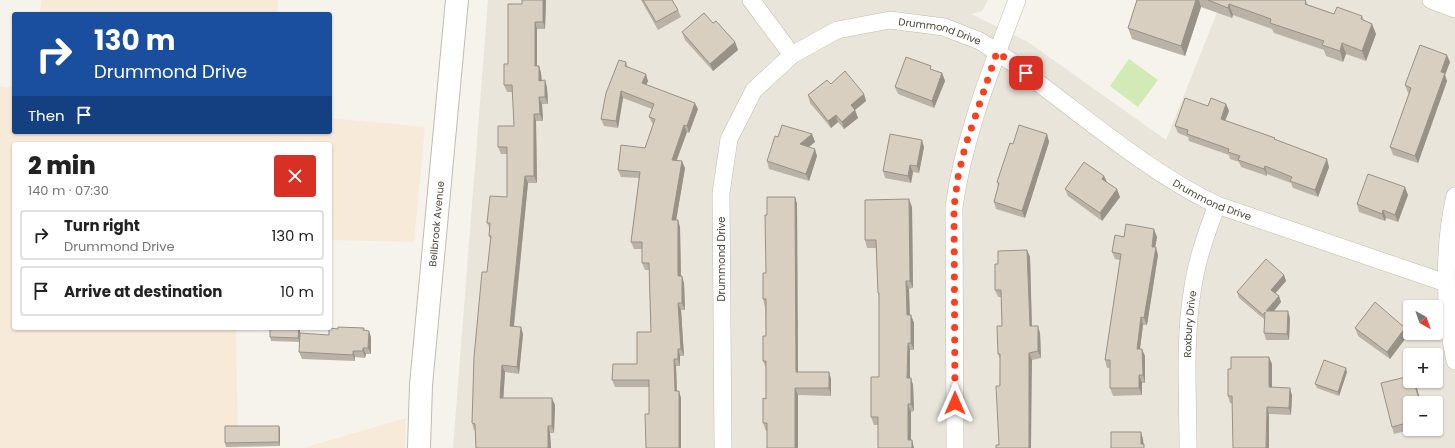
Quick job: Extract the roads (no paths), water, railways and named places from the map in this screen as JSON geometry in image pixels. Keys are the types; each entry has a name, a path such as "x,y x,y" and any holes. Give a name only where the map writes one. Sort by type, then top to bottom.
{"street":[{"name":"Bellbrook Avenue","path":"419,448 421,385 457,0"},
{"path":"751,0 792,55"},
{"path":"955,448 954,207 958,177 965,147 997,52 1017,0"},
{"path":"1431,0 1455,9"},
{"name":"Drummond Drive","path":"723,448 721,194 729,139 754,90 792,55 837,30 890,20 944,27 980,41 1168,178 1193,194 1217,205 1446,283"},
{"path":"1455,196 1449,219 1446,283 1455,362"},
{"name":"Roxbury Drive","path":"1188,448 1188,336 1191,293 1201,250 1217,205"}]}
